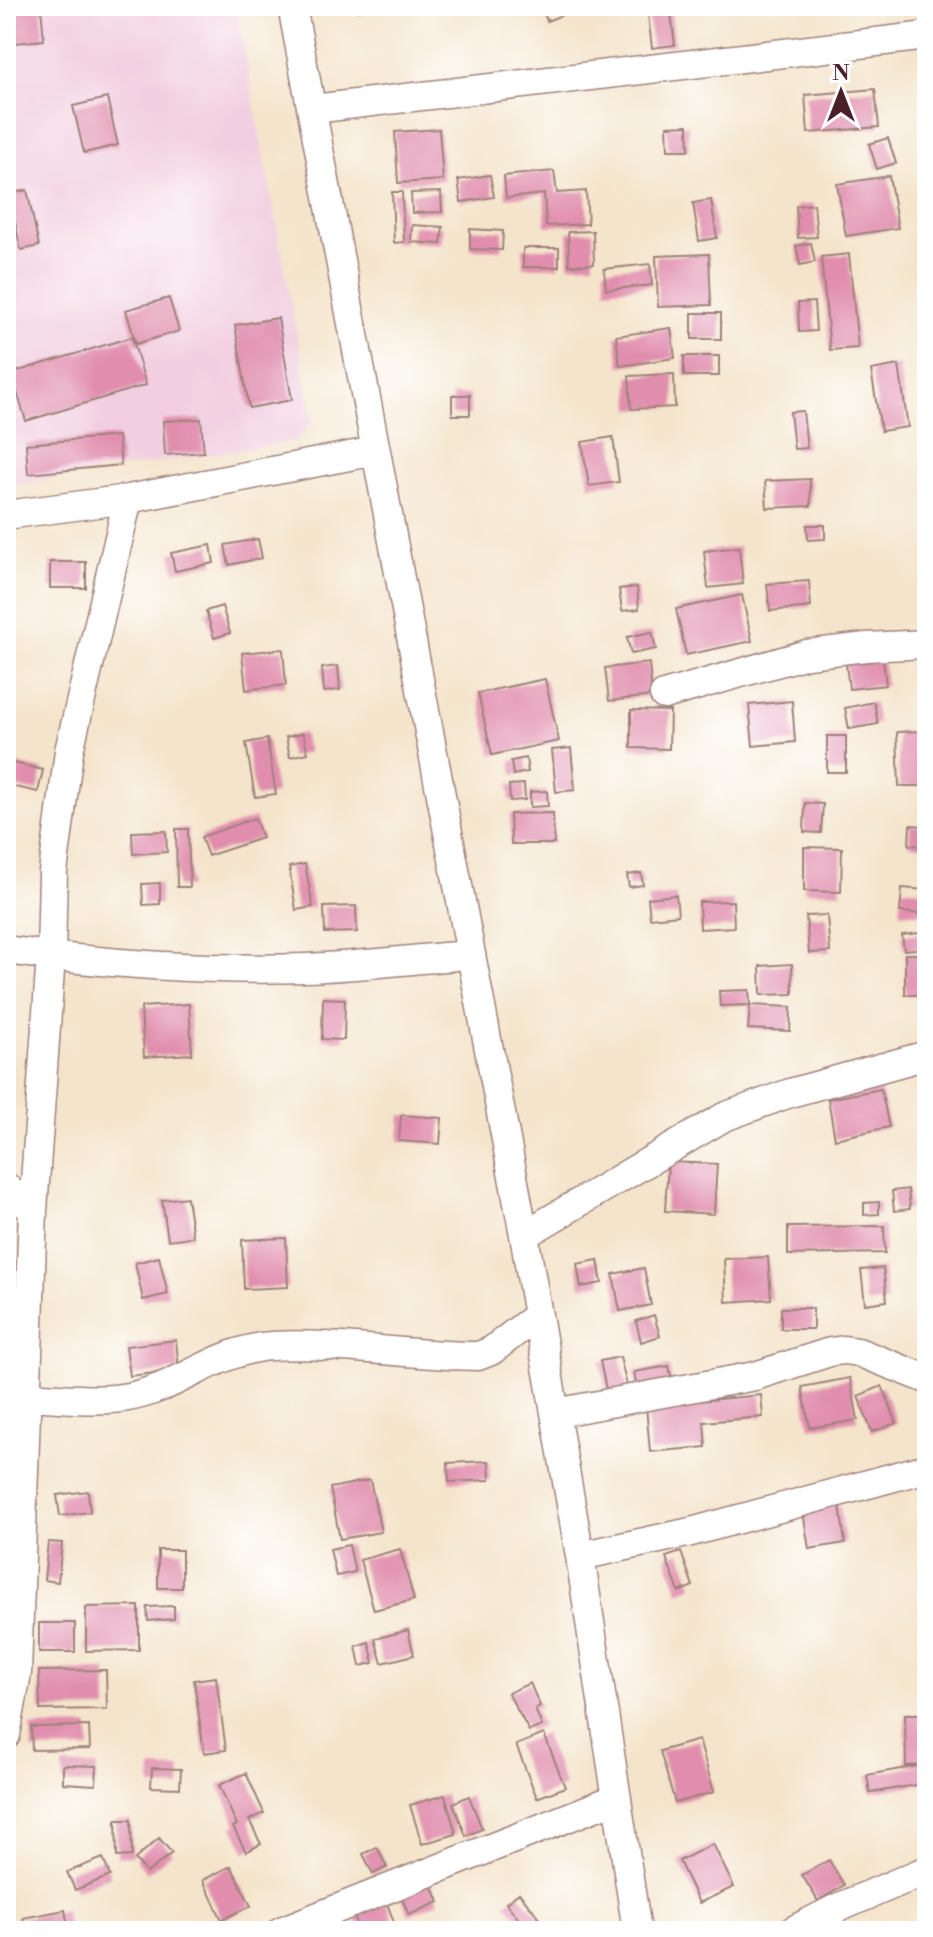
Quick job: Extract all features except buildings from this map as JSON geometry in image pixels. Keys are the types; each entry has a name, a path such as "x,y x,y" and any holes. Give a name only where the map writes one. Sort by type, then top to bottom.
{"street":[{"path":"292,6 524,1235 580,1556 637,1931"},
{"path":"313,109 927,36"},
{"path":"6,515 128,499 375,451"},
{"path":"6,1735 17,1673 16,1396 51,956 53,872 69,751 128,499"},
{"path":"664,695 807,654 927,644"},
{"path":"6,950 195,966 304,968 469,955"},
{"path":"524,1235 724,1117 790,1093 927,1055"},
{"path":"6,1187 33,1210"},
{"path":"16,1396 126,1398 151,1391 240,1352 269,1346 357,1347 478,1356 491,1351 538,1315"},
{"path":"555,1413 755,1376 844,1350 858,1352 927,1379"},
{"path":"580,1556 691,1532 927,1468"},
{"path":"281,1931 617,1798"},
{"path":"792,1931 927,1870"}],"shaded area":[{"path":"6,6 236,6 313,421 296,441 6,486"}]}
